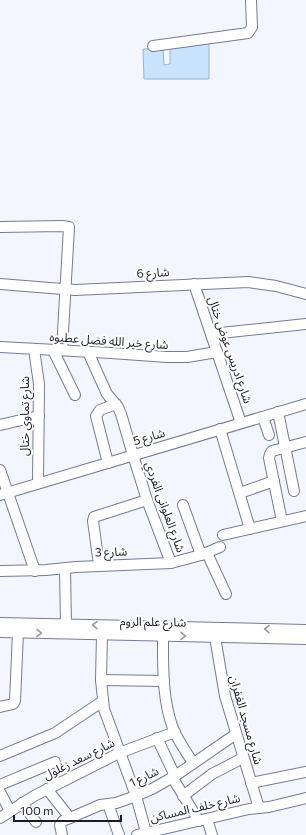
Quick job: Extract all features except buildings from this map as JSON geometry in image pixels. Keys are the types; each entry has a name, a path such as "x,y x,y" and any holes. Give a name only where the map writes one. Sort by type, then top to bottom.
{"street":[{"path":"153,46 248,33 252,27 250,0"},
{"path":"0,227 69,227 66,290 57,350 75,395"},
{"name":"شارع 6","path":"0,284 66,290 194,284 258,283 306,294"},
{"name":"شارع ادريس عوض ختال","path":"194,284 241,423"},
{"path":"211,334 306,324"},
{"name":"شارع خير الله فضل عطيوه","path":"0,347 177,358 217,352"},
{"name":"شارع تماوي ختال","path":"34,349 39,384 38,483"},
{"name":"شارع العلوانى الفردي","path":"88,352 108,394 116,404 121,414 148,500 171,563"},
{"path":"108,463 96,416 100,410 116,404"},
{"name":"شارع 5","path":"3,494 306,404"},
{"path":"278,412 294,491"},
{"path":"0,425 39,416"},
{"path":"263,417 269,435"},
{"path":"220,429 250,528"},
{"path":"282,521 270,454 272,451 306,442"},
{"path":"0,470 3,494 35,571"},
{"path":"240,493 274,481"},
{"path":"99,565 93,521 94,517 96,515 148,500"},
{"path":"183,505 204,554 226,594"},
{"path":"223,535 306,516"},
{"name":"شارع 3","path":"0,571 35,571 99,565 171,563 204,554 220,546"},
{"path":"65,568 66,624"},
{"name":"شارع علم الروم","path":"0,623 66,624 214,637 306,639"},
{"name":"شارع علم الروم","path":"0,632 102,634 306,630"},
{"path":"0,707 13,704 15,701 18,632"},
{"path":"158,632 166,702 175,732 193,763"},
{"path":"102,634 101,680 103,701 119,753 136,796 142,834"},
{"name":"شارع مسجد الغفران","path":"214,637 222,684 259,808"},
{"path":"101,680 164,681"},
{"path":"0,756 55,734 103,701"},
{"name":"شارع سعد زغلول","path":"0,818 10,810 47,789 119,753 175,732"},
{"name":"شارع 1","path":"61,832 60,825 62,822 100,805 116,803 136,796 173,777 236,734"},
{"path":"157,738 173,777 183,796 203,820 212,835"},
{"path":"183,796 212,774 243,758"},
{"path":"0,785 55,762"},
{"path":"251,783 306,772"},
{"path":"47,789 70,818"},
{"path":"0,792 10,810"},
{"name":"شارع خلف المساكن","path":"142,834 173,831 203,820 306,798"},
{"path":"22,803 36,822"},
{"path":"108,804 120,835"}]}
